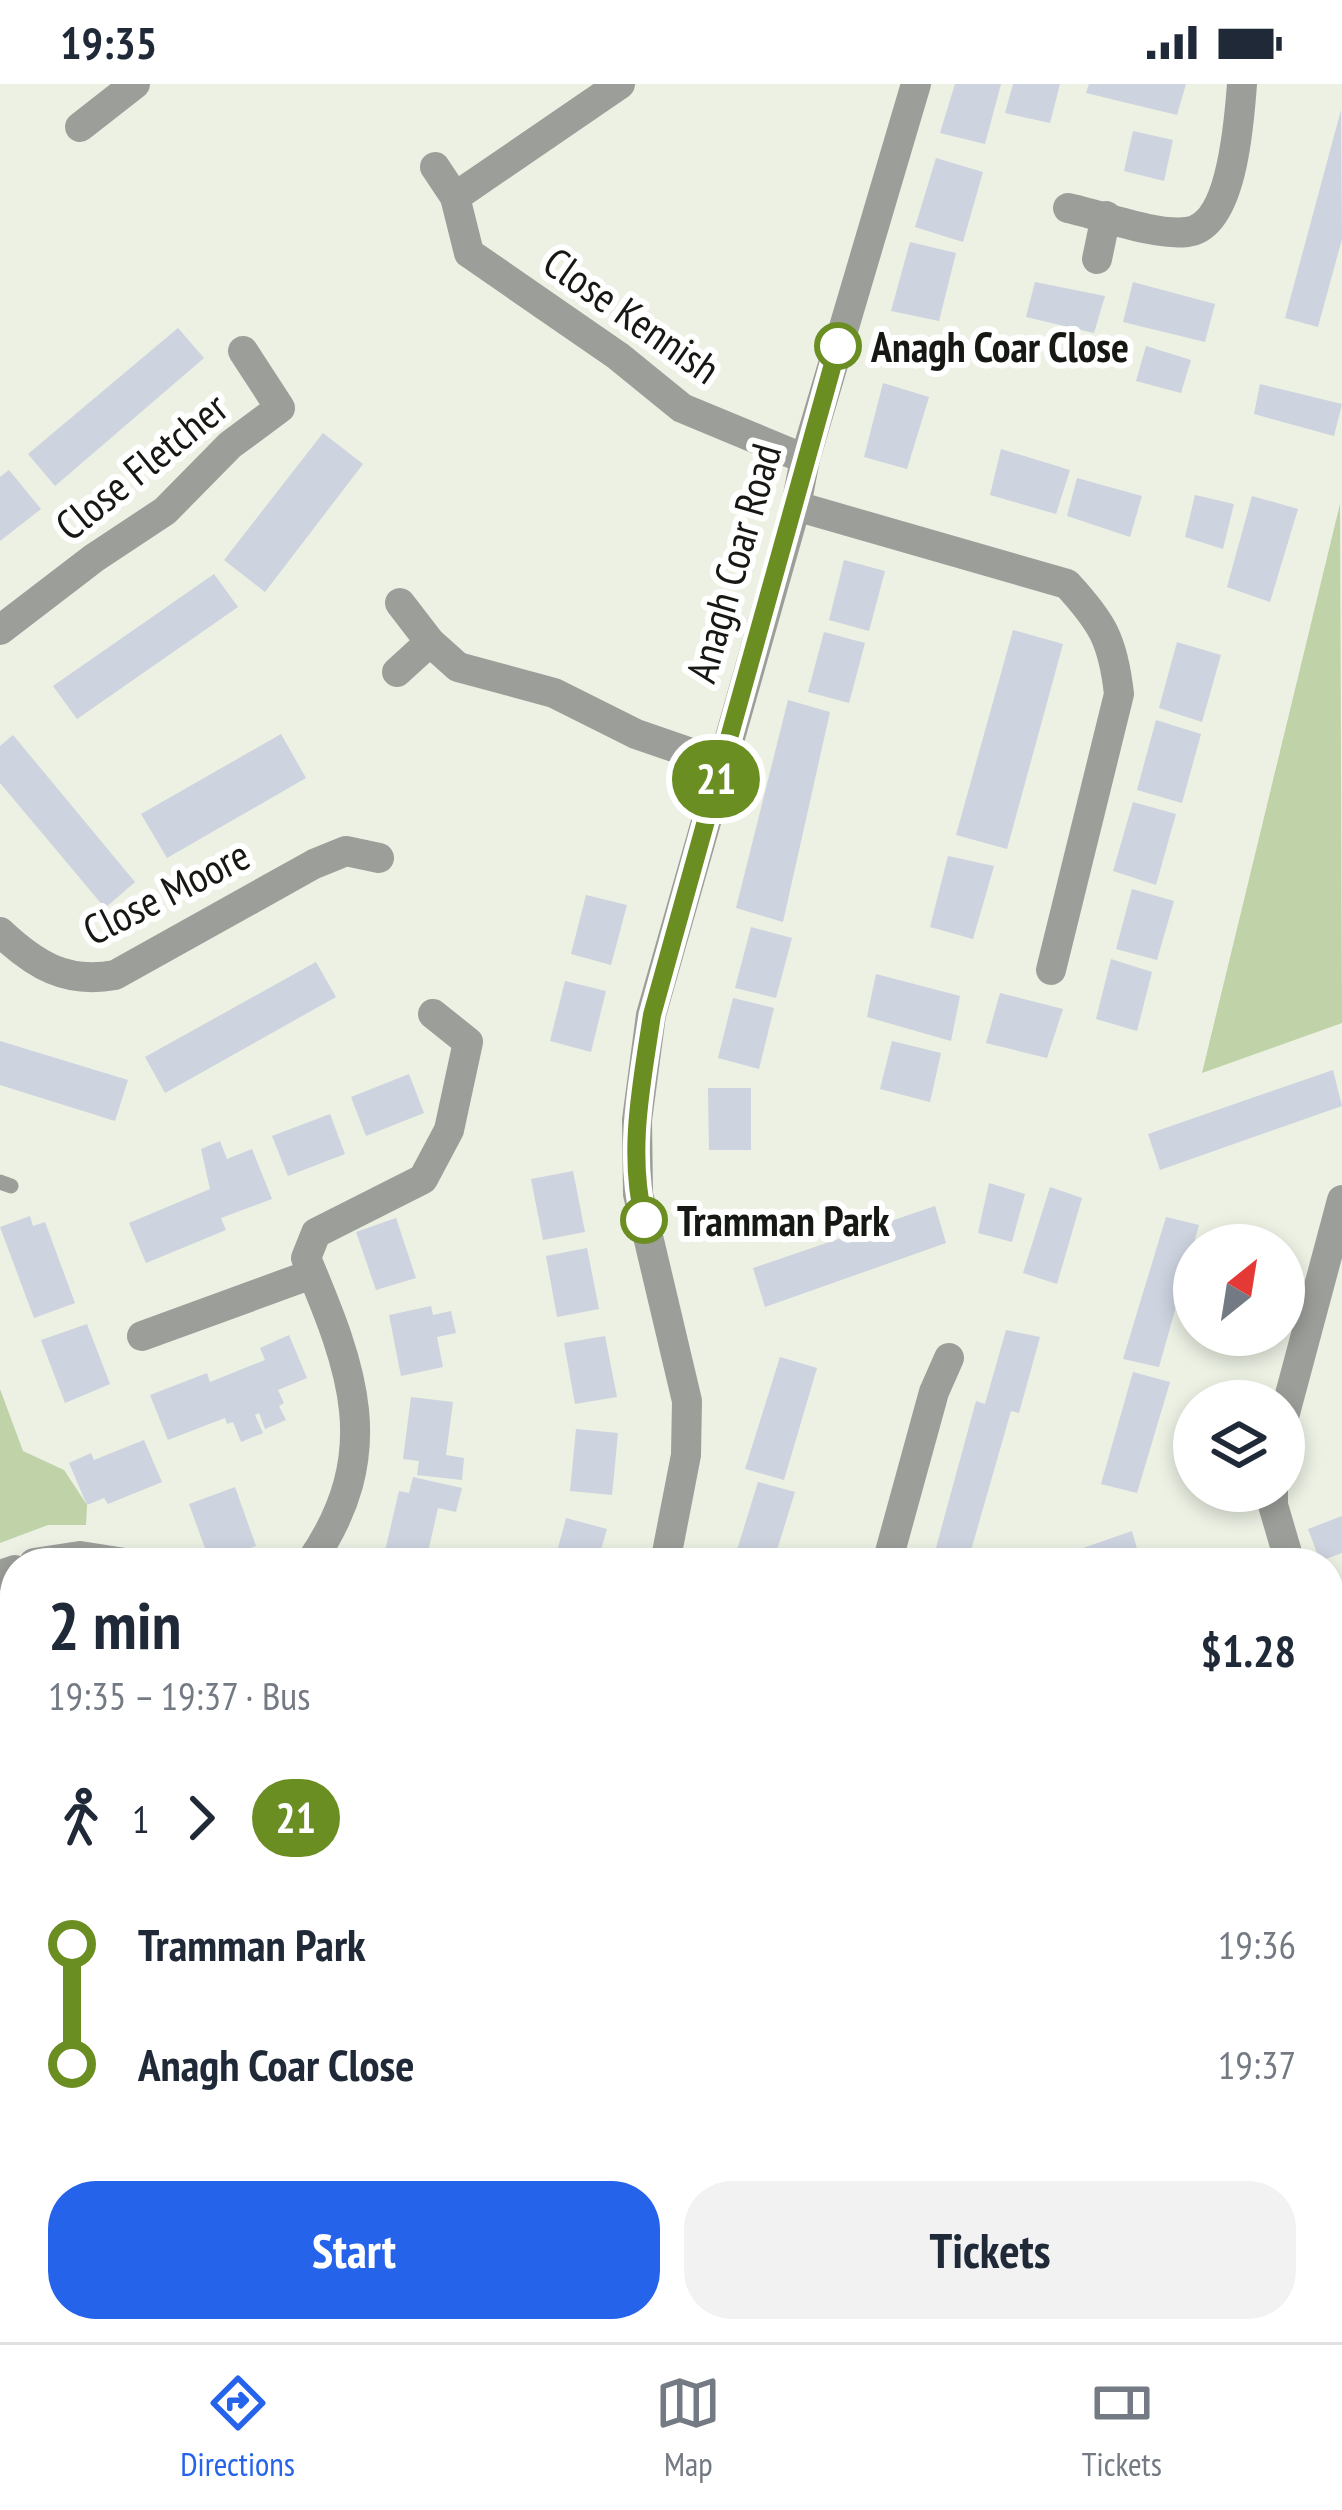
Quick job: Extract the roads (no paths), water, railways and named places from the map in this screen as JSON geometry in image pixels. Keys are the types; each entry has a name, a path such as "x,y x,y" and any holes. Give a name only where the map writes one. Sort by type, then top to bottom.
{"street":[{"path":"454,197 620,84"},
{"name":"Anagh Coar Road","path":"668,1548 686,1455 687,1401 638,1194 637,1120 652,1015 796,506 805,459 916,84"},
{"path":"1067,208 1174,232 1192,232 1206,224 1216,212 1231,168 1242,84"},
{"path":"80,127 120,88"},
{"name":"Close Kennish","path":"435,167 454,197 470,253 618,356 682,408 805,459"},
{"path":"1097,259 1106,216"},
{"name":"Close Fletcher","path":"0,630 165,511 230,445 280,408 243,351"},
{"path":"796,506 1067,584 1095,614 1114,647 1119,694 1052,970"},
{"path":"400,602 430,642 458,667 554,693 636,734 720,763"},
{"path":"397,672 430,642"},
{"name":"Close Moore","path":"0,932 26,956 86,980 115,975 314,863 346,851 379,858"},
{"path":"321,1548 347,1496 356,1450 346,1361 306,1250 316,1233 423,1179 449,1130 468,1042 433,1014"},
{"path":"1294,1380 1342,1200"},
{"path":"142,1336 312,1274"},
{"path":"890,1548 920,1383 949,1358"},
{"path":"1275,1512 1286,1548"}],"place":[{"name":"Anagh Coar Close","path":"838,346"},
{"name":"Tramman Park","path":"644,1220"}]}
